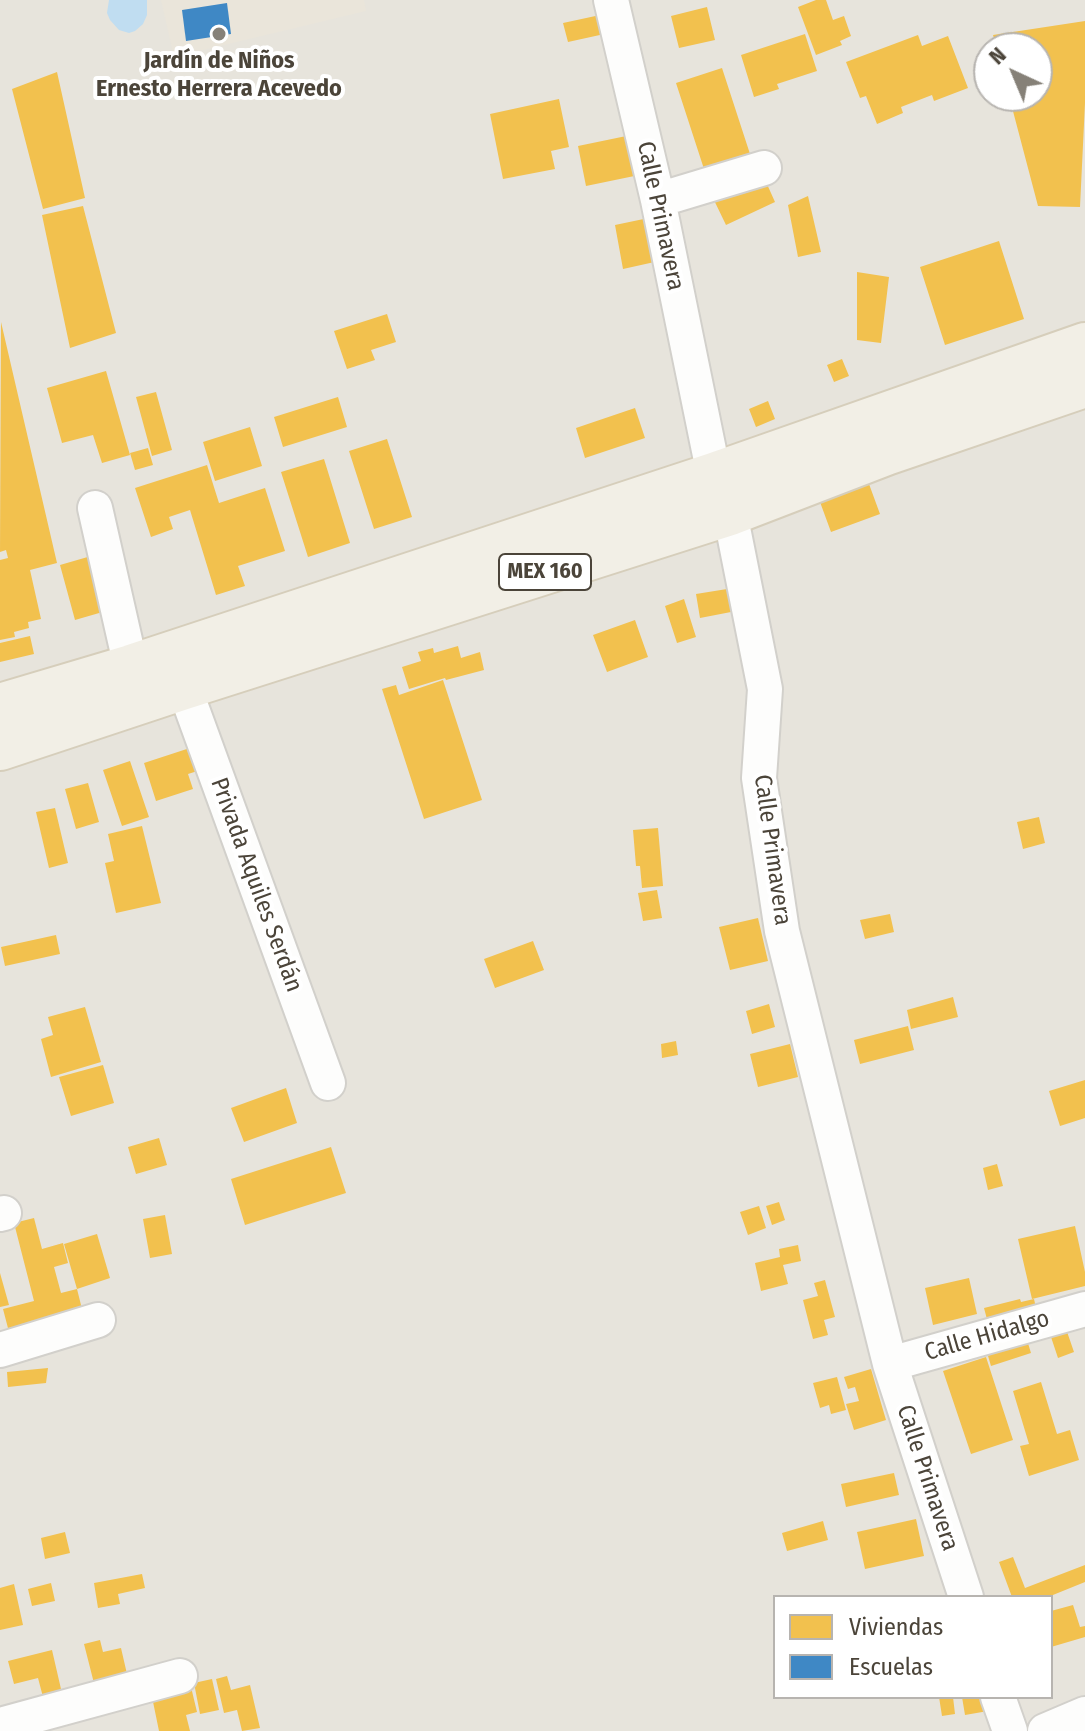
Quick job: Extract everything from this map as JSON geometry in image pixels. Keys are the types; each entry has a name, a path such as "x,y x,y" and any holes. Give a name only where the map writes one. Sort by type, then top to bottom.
{"main road":[{"name":"MEX 160","path":"0,706 49,712 184,687 722,494 1085,345"},
{"name":"MEX 160","path":"0,748 49,712 131,667 722,494 886,453 1085,385"}],"street":[{"name":"Calle Primavera","path":"611,0 765,689 759,778 782,931 890,1364 965,1595"},
{"path":"658,200 764,168"},
{"path":"95,508 131,667"},
{"name":"Privada Aquiles Serdán","path":"184,687 328,1083"},
{"name":"Calle Hidalgo","path":"890,1364 1085,1309"},
{"path":"0,1350 98,1320"},
{"path":"0,1725 180,1676"},
{"path":"999,1699 1010,1731"},
{"path":"1045,1731 1085,1714"}],"shaded area":[{"path":"0,0 1085,0 1085,1731 0,1731"},
{"name":"Jardín de Niños Ernesto Herrera Acevedo","path":"161,0 364,0 366,11 174,57"}],"water":[{"path":"109,0 147,0 147,15 143,24 129,33 119,30 107,13"}],"building: Viviendas":[{"path":"816,0 826,0 833,20 844,16 851,36 840,41 842,45 816,55 798,7"},
{"path":"707,7 715,40 679,48 671,16"},
{"path":"614,12 618,31 568,42 563,23"},
{"path":"1085,21 1080,207 1038,206 1013,112 1053,112 1053,32 1013,32"},
{"path":"805,34 817,71 777,84 779,89 754,97 741,55"},
{"path":"918,35 922,46 948,36 968,88 934,101 932,95 901,107 903,113 877,124 866,96 860,98 846,62"},
{"path":"722,68 750,154 704,169 676,83"},
{"path":"57,72 85,198 43,209 12,89"},
{"path":"559,99 569,147 551,151 555,169 503,179 490,114"},
{"path":"636,134 644,174 586,186 578,146"},
{"path":"762,173 775,202 726,225 712,196"},
{"path":"808,196 821,252 798,257 788,205"},
{"path":"83,206 116,333 70,348 42,215"},
{"path":"658,216 668,259 623,269 615,225"},
{"path":"999,241 1024,319 945,345 920,267"},
{"path":"857,272 889,277 881,343 857,340"},
{"path":"387,314 396,342 371,350 375,360 347,369 334,331"},
{"path":"1,322 57,563 30,570 41,619 28,622 29,628 14,632 15,637 0,640 0,560 8,558 6,550 0,552"},
{"path":"842,359 849,376 834,382 827,365"},
{"path":"106,371 130,455 102,463 93,435 62,443 47,388"},
{"path":"156,392 172,450 152,456 136,397"},
{"path":"338,397 347,427 283,447 274,417"},
{"path":"768,401 775,419 756,427 749,409"},
{"path":"635,408 645,438 585,458 576,428"},
{"path":"250,427 262,466 215,481 203,442"},
{"path":"387,439 412,517 374,529 349,451"},
{"path":"148,448 153,465 135,470 130,453"},
{"path":"324,459 350,543 308,557 281,472"},
{"path":"207,465 219,503 265,488 285,551 238,566 245,586 216,595 190,510 169,517 173,529 151,537 135,488"},
{"path":"869,484 880,514 831,532 820,502"},
{"path":"98,554 113,609 75,620 60,565"},
{"path":"727,589 731,612 700,618 696,594"},
{"path":"684,599 696,637 677,643 665,606"},
{"path":"635,620 648,657 607,672 593,635"},
{"path":"30,636 34,654 0,662 0,643"},
{"path":"458,646 461,658 480,652 484,670 409,689 402,667 421,661 418,652 433,648 434,653"},
{"path":"443,680 482,800 424,819 382,689 396,685 399,695"},
{"path":"199,745 207,768 188,774 193,789 156,801 144,763"},
{"path":"130,761 149,817 122,826 103,770"},
{"path":"88,783 99,822 76,829 65,789"},
{"path":"55,808 68,863 49,868 36,812"},
{"path":"1039,817 1045,843 1023,849 1017,822"},
{"path":"142,826 161,903 116,913 105,863 114,861 108,834"},
{"path":"658,828 663,886 642,888 640,866 636,866 633,830"},
{"path":"657,890 662,918 643,921 638,893"},
{"path":"890,914 894,932 865,939 860,920"},
{"path":"758,918 768,961 730,970 719,927"},
{"path":"56,935 60,954 5,966 1,947"},
{"path":"533,941 544,970 495,988 484,959"},
{"path":"953,997 958,1017 911,1029 907,1010"},
{"path":"769,1004 775,1027 752,1034 746,1011"},
{"path":"85,1007 101,1062 51,1077 41,1039 53,1035 48,1017"},
{"path":"908,1026 914,1050 860,1064 854,1040"},
{"path":"676,1041 678,1055 662,1058 661,1044"},
{"path":"790,1044 798,1077 758,1087 750,1054"},
{"path":"103,1065 114,1103 71,1116 59,1077"},
{"path":"1085,1080 1085,1118 1060,1126 1049,1091"},
{"path":"286,1088 297,1123 244,1142 231,1108"},
{"path":"159,1138 167,1165 136,1174 128,1147"},
{"path":"331,1147 346,1193 245,1225 231,1179"},
{"path":"997,1164 1003,1186 988,1190 983,1168"},
{"path":"779,1202 785,1220 772,1225 766,1206"},
{"path":"759,1206 766,1228 748,1235 740,1212"},
{"path":"165,1215 172,1254 150,1258 143,1219"},
{"path":"34,1218 42,1249 63,1243 68,1263 54,1267 61,1293 77,1289 83,1313 9,1332 3,1309 34,1301 14,1223"},
{"path":"1075,1226 1085,1286 1032,1299 1018,1239"},
{"path":"97,1234 110,1278 77,1289 64,1244"},
{"path":"798,1245 801,1261 783,1265 788,1284 761,1291 755,1263 780,1257 779,1249"},
{"path":"0,1273 9,1305 0,1307"},
{"path":"969,1278 977,1314 933,1325 925,1288"},
{"path":"825,1280 835,1317 824,1320 828,1335 813,1339 803,1300 818,1296 814,1283"},
{"path":"1020,1299 1021,1302 1034,1299 1037,1312 988,1323 984,1308"},
{"path":"1064,1323 1074,1352 1058,1358 1048,1328"},
{"path":"1023,1327 1031,1353 991,1366 983,1339"},
{"path":"986,1357 1013,1440 971,1454 943,1371"},
{"path":"48,1368 46,1383 8,1387 7,1372"},
{"path":"871,1369 886,1420 854,1430 846,1404 859,1401 855,1387 848,1389 844,1377"},
{"path":"837,1377 846,1410 831,1414 829,1405 820,1408 813,1383"},
{"path":"1041,1382 1057,1434 1070,1430 1079,1460 1029,1476 1020,1446 1029,1444 1013,1391"},
{"path":"894,1473 899,1495 846,1507 841,1484"},
{"path":"916,1519 924,1556 865,1569 857,1532"},
{"path":"823,1521 828,1540 787,1551 782,1533"},
{"path":"65,1532 70,1553 45,1559 41,1538"},
{"path":"1013,1557 1025,1588 1085,1565 1085,1582 1053,1595 1011,1595 999,1562"},
{"path":"142,1574 145,1588 118,1594 120,1604 98,1608 94,1583"},
{"path":"51,1583 55,1601 32,1606 28,1589"},
{"path":"14,1584 23,1625 0,1630 0,1588"},
{"path":"1073,1605 1080,1627 1085,1626 1085,1637 1053,1646 1053,1610"},
{"path":"100,1640 103,1652 121,1648 130,1687 97,1695 84,1644"},
{"path":"52,1650 64,1702 43,1697 38,1678 14,1684 8,1661"},
{"path":"227,1676 231,1690 250,1685 260,1728 242,1731 237,1710 224,1713 216,1679"},
{"path":"212,1679 219,1710 200,1714 194,1683"},
{"path":"191,1687 197,1712 186,1715 190,1731 159,1731 151,1692"},
{"path":"939,1699 953,1699 955,1714 942,1716"},
{"path":"962,1699 986,1699 988,1711 965,1715"}],"building: Escuelas":[{"path":"227,3 231,34 186,41 182,10"}],"place":[{"name":"Jardín de Niños Ernesto Herrera Acevedo","path":"219,34"}]}
